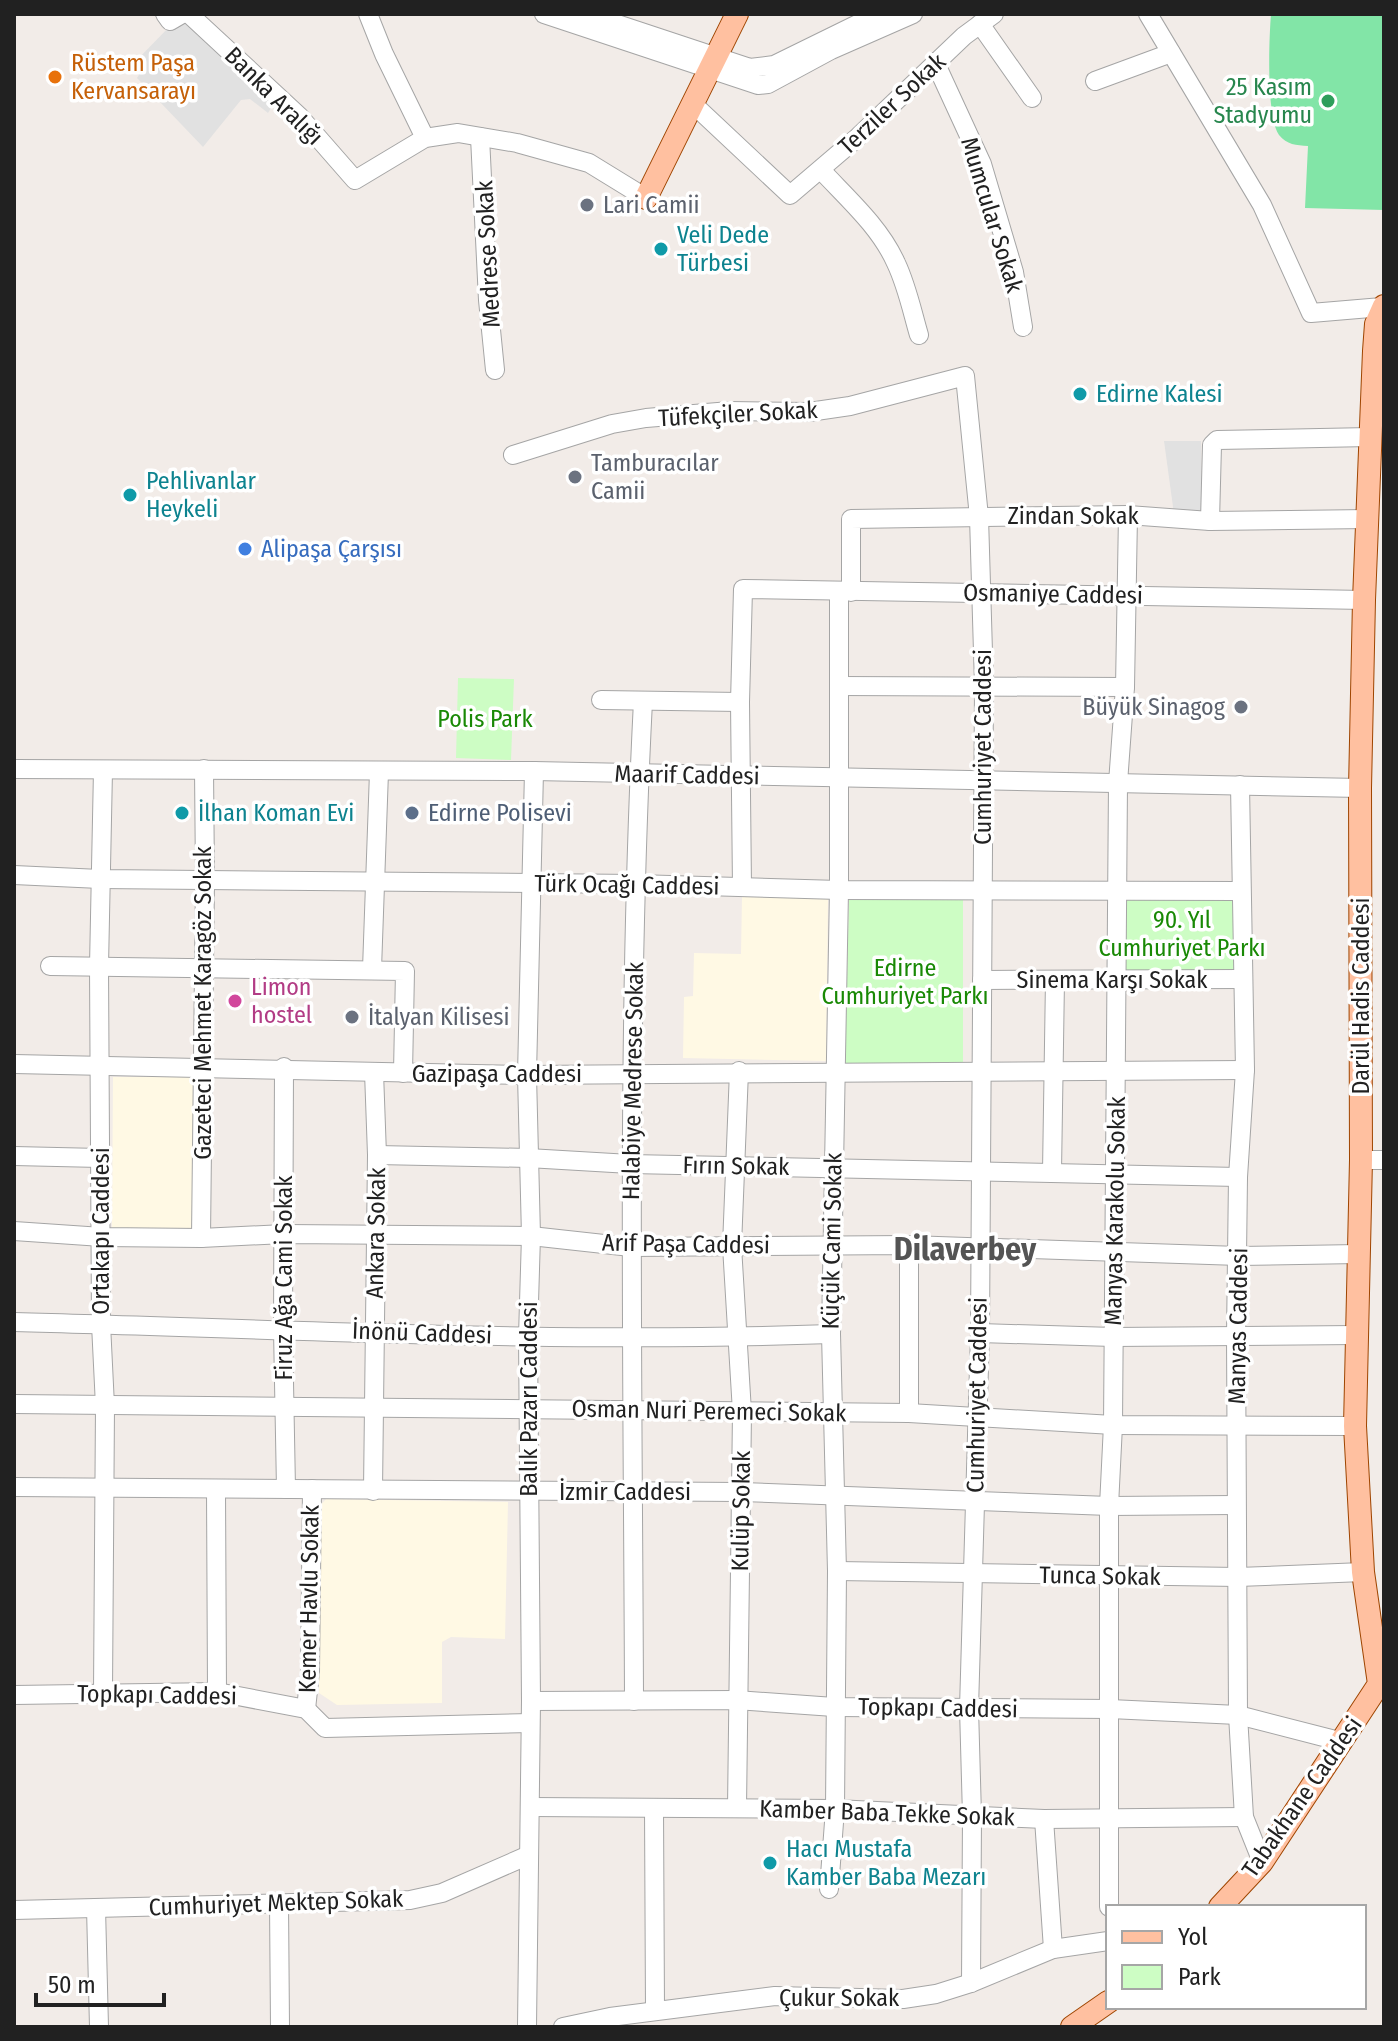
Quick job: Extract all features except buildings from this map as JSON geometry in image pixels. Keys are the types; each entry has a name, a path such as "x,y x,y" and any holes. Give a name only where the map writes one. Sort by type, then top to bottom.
{"main road":[{"path":"646,198 737,14"},
{"name":"Darül Hadis Caddesi","path":"1379,1684 1363,1572 1355,1426 1358,1254 1373,1160 1360,788 1364,600 1376,324 1383,307"},
{"name":"Tabakhane Caddesi","path":"1222,1905 1262,1862 1379,1684"},
{"path":"1072,2027 1106,2003"}],"street":[{"name":"Banka Aralığı","path":"189,14 299,116 355,180 425,138"},
{"path":"368,14 425,138 458,133 517,143 589,163 646,198"},
{"path":"544,14 713,63 750,68 774,65 878,14"},
{"path":"587,14 713,63 745,82 768,84 831,50 913,14"},
{"path":"1148,14 1262,205 1311,313 1383,307"},
{"path":"987,19 1032,98"},
{"name":"Terziler Sokak","path":"693,104 790,195 821,170 935,62 987,19"},
{"path":"1095,81 1171,53"},
{"name":"Mumcular Sokak","path":"935,62 982,164 1014,272 1023,327"},
{"name":"Medrese Sokak","path":"480,137 488,300 495,370"},
{"path":"821,170 877,231 896,262 919,335"},
{"name":"Tüfekçiler Sokak","path":"513,455 612,424 646,418 730,411 809,412 850,406 965,376"},
{"name":"Cumhuriyet Caddesi","path":"965,376 979,517 984,686 980,1333 969,1708 971,1983"},
{"path":"1210,521 1212,445 1217,440 1370,437"},
{"name":"Zindan Sokak","path":"845,592 851,519 1128,515 1210,521 1368,519"},
{"name":"Manyas Karakolu Sokak","path":"1109,1905 1109,1506 1113,1425 1118,783 1125,687 1128,515"},
{"name":"Osmaniye Caddesi","path":"740,702 743,589 1364,600"},
{"name":"Küçük Cami Sokak","path":"829,1889 835,1809 837,1571 831,1245 839,890 839,686 845,592"},
{"path":"839,686 1125,687"},
{"path":"601,700 740,702 742,887"},
{"name":"Halabiye Medrese Sokak","path":"634,1701 630,1164 643,701"},
{"name":"Maarif Caddesi","path":"14,769 534,771 1360,788"},
{"name":"Gazeteci Mehmet Karagöz Sokak","path":"201,1238 204,769"},
{"name":"Ortakapı Caddesi","path":"103,770 99,966 101,1324 105,1406 103,1692"},
{"name":"Balık Pazarı Caddesi","path":"527,2027 531,1701 528,1336 531,1236 527,1075 534,771"},
{"path":"372,969 379,772"},
{"name":"Manyas Caddesi","path":"1240,785 1245,1070 1238,1177 1236,1336 1238,1715 1244,1817 1262,1862"},
{"name":"Türk Ocağı Caddesi","path":"14,875 100,879 636,884 839,890 1240,891"},
{"path":"50,966 405,971 403,1073"},
{"name":"Sinema Karşı Sokak","path":"982,980 1243,979"},
{"path":"1052,1172 1055,980"},
{"name":"Gazipaşa Caddesi","path":"14,1064 204,1070 284,1067 527,1075 739,1071 1245,1070"},
{"name":"Firuz Ağa Cami Sokak","path":"284,1067 286,1489"},
{"name":"Kulüp Sokak","path":"737,1808 742,1412 732,1246 739,1071"},
{"name":"Ankara Sokak","path":"373,1491 377,1155 374,1072"},
{"name":"Fırın Sokak","path":"377,1155 630,1164 1238,1177"},
{"path":"14,1156 100,1158"},
{"name":"Arif Paşa Caddesi","path":"14,1231 102,1237 201,1238 284,1234 531,1236 631,1247 909,1245 1239,1256 1358,1254"},
{"path":"909,1245 909,1413"},
{"name":"İnönü Caddesi","path":"14,1322 633,1338 831,1334"},
{"path":"980,1333 1113,1337 1356,1335"},
{"name":"Osman Nuri Peremeci Sokak","path":"14,1404 909,1413 1113,1425 1355,1426"},
{"name":"İzmir Caddesi","path":"14,1487 742,1492 1109,1506 1235,1505"},
{"path":"216,1489 217,1692"},
{"name":"Kemer Havlu Sokak","path":"306,1709 310,1672 312,1489"},
{"name":"Tunca Sokak","path":"837,1571 1111,1577 1238,1577 1363,1572"},
{"name":"Topkapı Caddesi","path":"14,1695 217,1692 306,1709 325,1728 530,1723"},
{"name":"Topkapı Caddesi","path":"531,1701 736,1700 834,1707 1110,1709 1238,1715 1343,1742"},
{"name":"Kamber Baba Tekke Sokak","path":"530,1807 835,1809 1044,1819 1244,1817"},
{"path":"654,1808 655,2011"},
{"path":"1044,1819 1053,1949"},
{"name":"Cumhuriyet Mektep Sokak","path":"14,1910 410,1900 442,1893 529,1855"},
{"path":"279,1903 280,2027"},
{"path":"96,1908 99,2027"},
{"name":"Çukur Sokak","path":"563,2027 655,2011 775,1996 903,1999 936,1994 1053,1949 1106,1941"}],"shaded area":[{"path":"187,23 276,100 268,113 250,99 241,100 203,147 137,78 142,70 136,61 170,26"},
{"path":"1164,441 1201,441 1202,514 1174,514"},
{"path":"742,897 828,898 826,1061 683,1058 684,997 693,996 694,953 741,954"},
{"path":"113,1077 199,1077 195,1231 112,1228"},
{"path":"326,1499 508,1502 505,1639 451,1637 442,1642 442,1703 337,1705 319,1693 318,1508"}],"green space":[{"name":"25 Kasım Stadyumu","path":"1271,14 1384,14 1384,210 1305,208 1308,146 1285,141 1279,135 1272,112 1269,77"},
{"name":"Polis Park","path":"458,678 514,679 511,760 456,758"},
{"name":"90. Yıl Cumhuriyet Parkı","path":"1126,894 1237,894 1237,974 1126,974"},
{"name":"Edirne Cumhuriyet Parkı","path":"963,897 963,1066 845,1064 849,899"}],"place":[{"name":"Rüstem Paşa Kervansarayı","path":"55,77"},
{"name":"25 Kasım Stadyumu","path":"1328,101"},
{"name":"Lari Camii","path":"587,205"},
{"name":"Veli Dede Türbesi","path":"661,249"},
{"name":"Edirne Kalesi","path":"1080,394"},
{"name":"Tamburacılar Camii","path":"575,477"},
{"name":"Pehlivanlar Heykeli","path":"130,495"},
{"name":"Alipaşa Çarşısı","path":"245,549"},
{"name":"Büyük Sinagog","path":"1241,707"},
{"name":"İlhan Koman Evi","path":"182,813"},
{"name":"Edirne Polisevi","path":"412,813"},
{"name":"Limon hostel","path":"235,1001"},
{"name":"İtalyan Kilisesi","path":"352,1017"},
{"name":"Hacı Mustafa Kamber Baba Mezarı","path":"770,1863"}],"district":[{"name":"Dilaverbey","path":"965,1249"}]}
